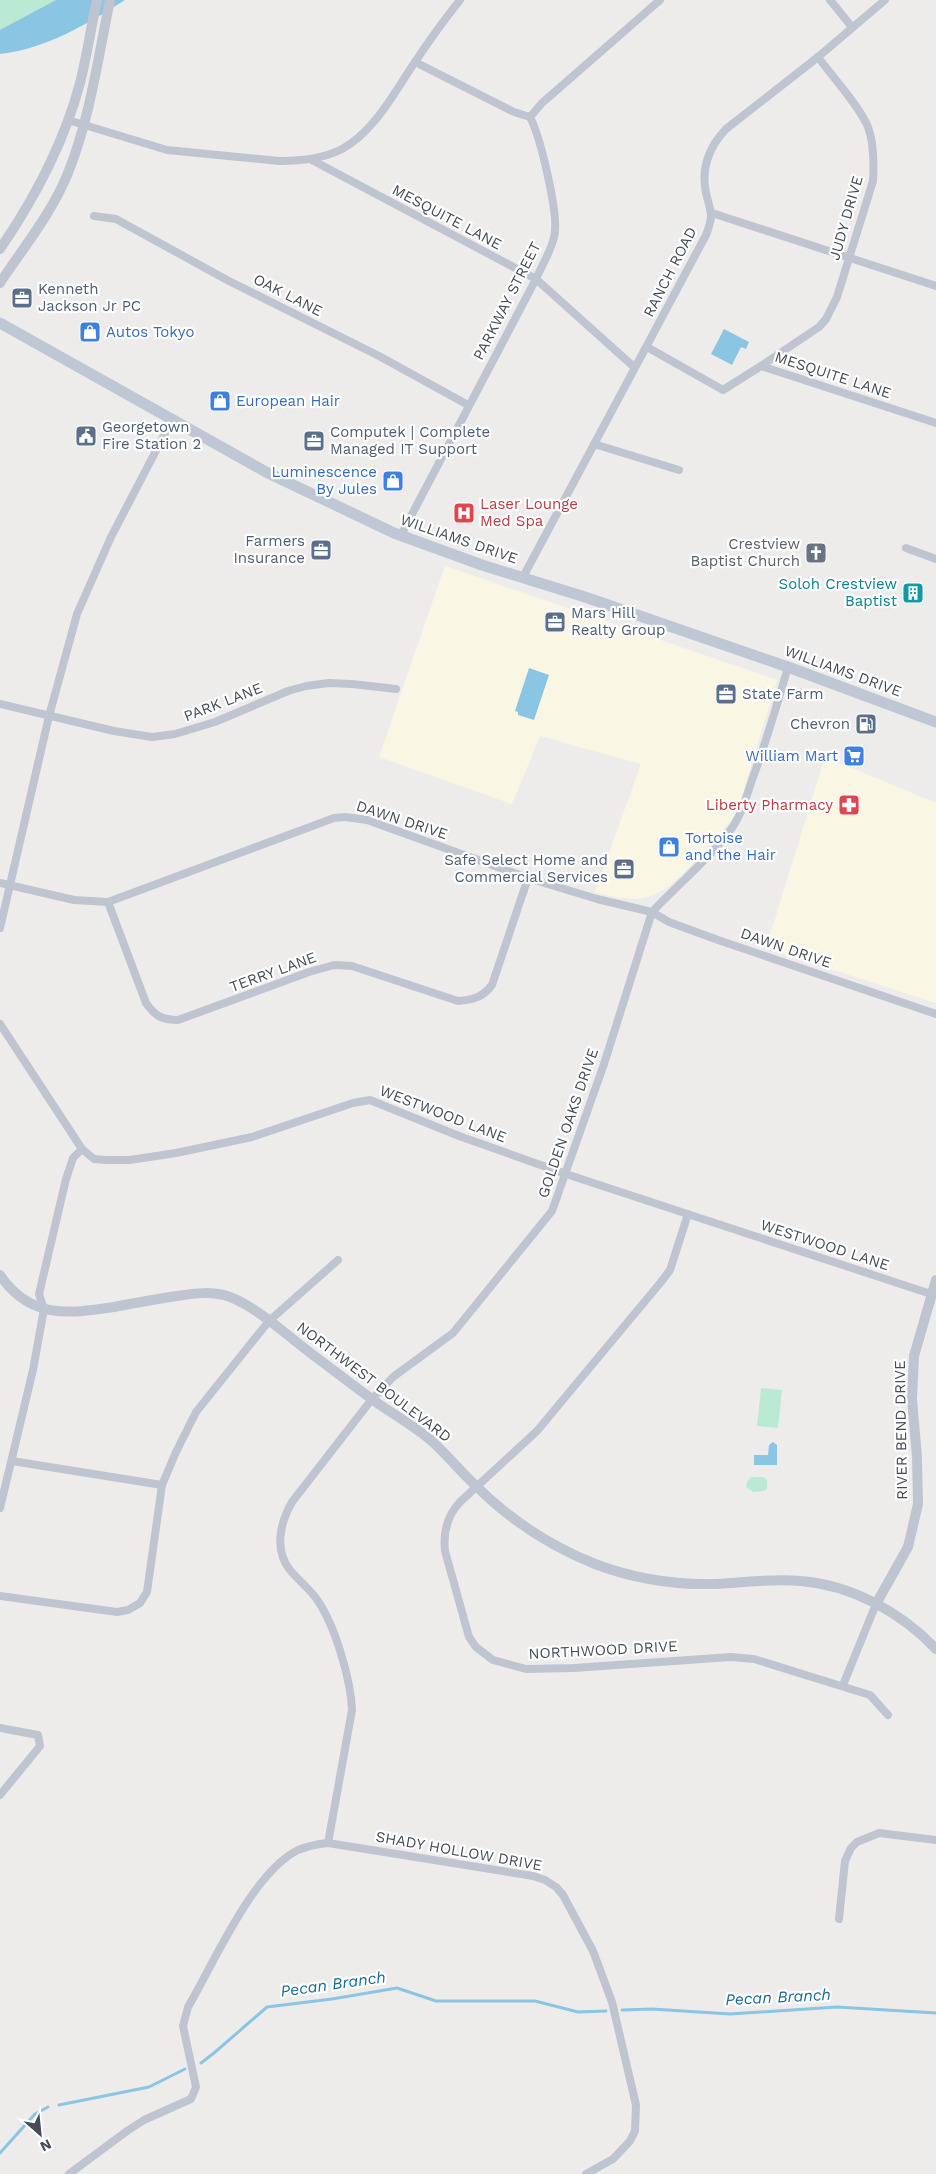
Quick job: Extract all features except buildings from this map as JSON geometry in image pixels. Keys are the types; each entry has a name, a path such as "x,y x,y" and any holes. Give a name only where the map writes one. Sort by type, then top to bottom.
{"main road":[{"name":"WILLIAMS DRIVE","path":"0,323 280,479 401,535 462,558 788,667 936,722"}],"street":[{"path":"0,249 38,190 68,120 80,82 97,0"},
{"path":"0,283 31,237 67,175 85,125 110,0"},
{"path":"68,120 167,150 279,161 324,156 343,148 356,138 378,114 460,0"},
{"path":"415,62 514,112 530,117 542,104 660,0"},
{"path":"830,0 852,27"},
{"name":"RANCH ROAD","path":"523,577 706,235 712,212 706,193 705,169 714,144 726,129 818,57 885,0"},
{"name":"JUDY DRIVE","path":"761,366 819,327 826,319 837,297 873,181 872,147 868,127 860,113 818,57"},
{"name":"PARKWAY STREET","path":"401,535 536,279 555,236 555,221 541,147 536,128 530,117"},
{"name":"MESQUITE LANE","path":"310,159 536,279 634,367"},
{"path":"712,212 936,286"},
{"name":"OAK LANE","path":"94,216 116,219 228,280 379,356 468,405"},
{"name":"MESQUITE LANE","path":"647,347 722,390 761,366 936,423"},
{"path":"0,928 49,716 72,630 86,591 111,537 173,418"},
{"path":"594,444 679,470"},
{"path":"906,548 936,559"},
{"name":"GOLDEN OAKS DRIVE","path":"328,1843 352,1701 341,1657 326,1615 318,1600 290,1570 284,1560 280,1540 283,1520 292,1502 372,1399 394,1376 453,1333 541,1227 552,1211 566,1174 652,912 668,894 699,866 729,832 738,818 759,763 788,667"},
{"name":"PARK LANE","path":"0,704 114,732 152,737 176,734 215,722 288,691 306,686 329,683 396,689"},
{"name":"DAWN DRIVE","path":"0,883 74,900 108,902 143,891 334,818 345,816 367,820 528,878 597,899 652,912 669,922 702,934 936,1014"},
{"name":"TERRY LANE","path":"108,902 146,1003 157,1016 166,1020 178,1020 309,972 334,965 352,966 458,1001 475,999 485,994 492,985 528,878"},
{"name":"WESTWOOD LANE","path":"0,1024 82,1149 94,1159 130,1160 176,1153 252,1137 353,1103 370,1100 459,1136 566,1174 931,1294"},
{"path":"0,1508 33,1370 44,1310 39,1294 72,1158 82,1149"},
{"name":"NORTHWOOD DRIVE","path":"688,1214 670,1270 661,1282 537,1431 455,1508 447,1523 444,1539 459,1607 469,1637 476,1646 493,1660 526,1669 731,1657 747,1658 870,1694 888,1715"},
{"path":"0,1596 118,1612 128,1610 140,1604 147,1592 151,1577 162,1485 196,1412 269,1321 338,1260"},
{"name":"NORTHWEST BOULEVARD","path":"0,1275 15,1294 32,1305 44,1310 71,1313 196,1293 230,1297 269,1321 435,1444 477,1487 511,1517 542,1538 581,1558 617,1571 679,1583 713,1584 801,1580 834,1587 876,1604 910,1625 936,1649"},
{"name":"RIVER BEND DRIVE","path":"876,1604 908,1547 918,1504 917,1456 912,1399 914,1356 936,1280"},
{"path":"12,1461 162,1485"},
{"path":"843,1685 876,1604"},
{"path":"0,1728 38,1735 40,1746 31,1761 0,1795"},
{"path":"839,1919 845,1861 851,1848 857,1842 879,1834 936,1840"},
{"path":"69,2174 144,2120 190,2099 196,2086 183,2026 188,2007 229,1935 264,1880 283,1860 298,1850 328,1843"},
{"name":"SHADY HOLLOW DRIVE","path":"328,1843 533,1876 545,1880 556,1887 563,1895 582,1928 603,1973 614,2009 636,2105 634,2132 630,2141 613,2159 586,2174"}],"shaded area":[{"path":"445,566 777,680 738,809 731,821 682,875 665,889 640,899 619,898 595,892 641,764 540,736 512,804 379,757"},
{"path":"825,757 936,803 936,1003 766,948"}],"green space":[{"path":"0,0 60,0 0,33"},
{"path":"761,1388 782,1390 778,1428 757,1426"},
{"path":"751,1477 763,1477 767,1480 767,1489 753,1492 746,1487"}],"water":[{"path":"56,0 125,0 96,18 50,41 34,47 0,54 0,30"},
{"path":"724,329 749,342 746,349 741,347 732,365 711,354"},
{"path":"529,668 549,675 534,720 518,715 518,712 515,711"},
{"path":"773,1442 777,1445 777,1465 754,1465 754,1455 768,1455 769,1445"}],"waterway":[{"name":"Pecan Branch","path":"201,2063 267,2007 397,1988 436,2001 535,2001 578,2012 606,2011"},
{"name":"Pecan Branch","path":"622,2010 652,2009 730,2014 837,2007 936,2013"},
{"name":"Pecan Branch","path":"59,2105 149,2087 185,2069"},
{"name":"Pecan Branch","path":"0,2153 35,2114 48,2107"}],"place":[{"name":"Kenneth Jackson Jr PC","path":"22,298"},
{"name":"Autos Tokyo","path":"90,332"},
{"name":"European Hair","path":"220,401"},
{"name":"Georgetown Fire Station 2","path":"86,436"},
{"name":"Computek | Complete Managed IT Support","path":"314,441"},
{"name":"Luminescence By Jules","path":"393,481"},
{"name":"Laser Lounge Med Spa","path":"464,513"},
{"name":"Farmers Insurance","path":"321,550"},
{"name":"Crestview Baptist Church","path":"816,553"},
{"name":"Soloh Crestview Baptist","path":"913,593"},
{"name":"Mars Hill Realty Group","path":"555,622"},
{"name":"State Farm","path":"726,694"},
{"name":"Chevron","path":"866,724"},
{"name":"William Mart","path":"854,756"},
{"name":"Liberty Pharmacy","path":"849,805"},
{"name":"Tortoise and the Hair","path":"669,847"},
{"name":"Safe Select Home and Commercial Services","path":"624,869"}]}
